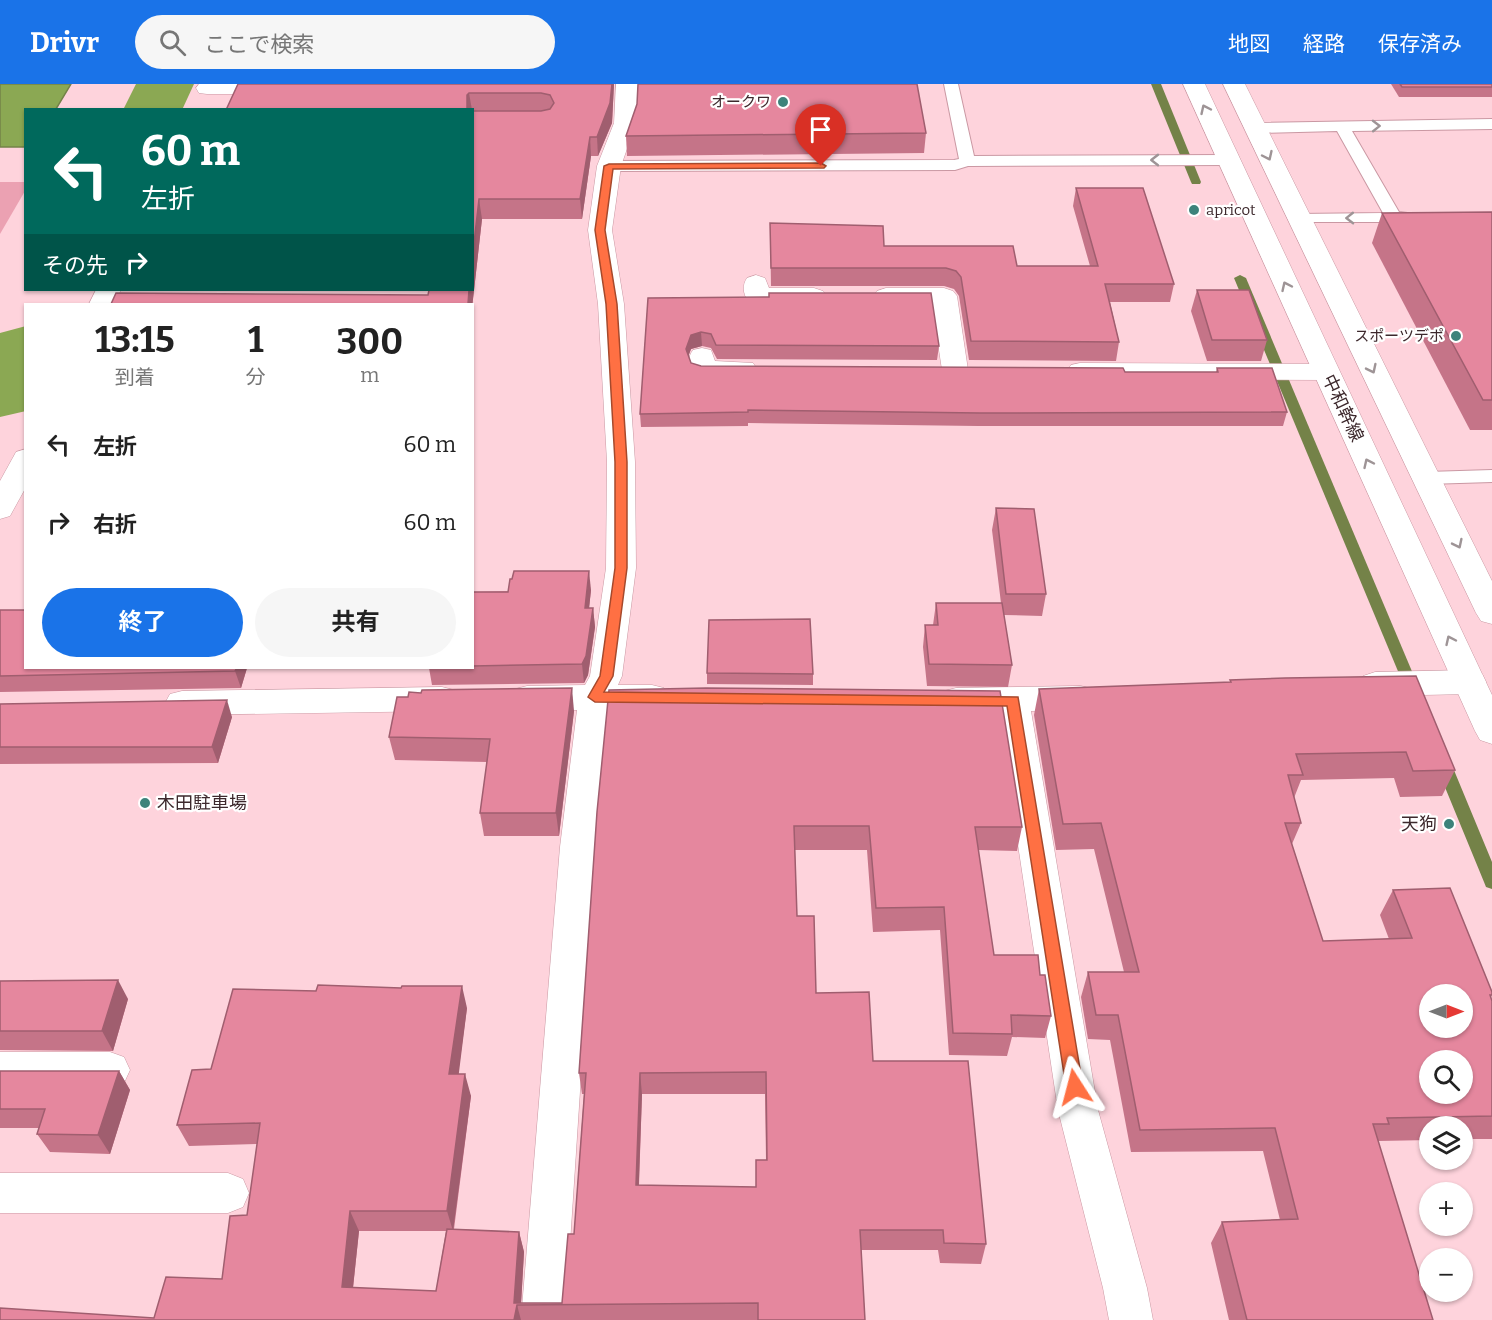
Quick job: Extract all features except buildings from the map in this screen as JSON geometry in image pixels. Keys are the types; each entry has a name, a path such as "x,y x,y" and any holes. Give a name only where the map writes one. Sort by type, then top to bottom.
{"street":[{"path":"543,1320 578,847 595,697 606,676 621,568 621,462 611,304 600,230 609,166 625,123 627,84"},
{"name":"中和幹線","path":"1194,84 1492,731"},
{"path":"1234,84 1492,613"},
{"path":"198,108 208,86 302,88"},
{"path":"756,283 757,296 944,296 955,370"},
{"path":"702,356 702,369 771,369"},
{"path":"1060,370 1326,372"},
{"path":"0,509 24,462"},
{"path":"1346,686 1470,682"},
{"path":"929,700 1013,701 1108,697"},
{"path":"155,703 488,698 678,698"},
{"path":"1013,701 1078,1110 1125,1288 1131,1320"},
{"path":"0,1070 110,1070"},
{"path":"0,1193 228,1193"}],"lane":[{"path":"951,84 967,161"},
{"path":"1255,128 1492,124"},
{"path":"1342,126 1394,218"},
{"path":"609,166 955,165 967,161 1228,160"},
{"path":"1298,219 1426,217"},
{"path":"1427,478 1492,476"}],"shaded area":[{"path":"0,84 71,84 57,108 24,108 24,147 0,147"},
{"path":"0,182 24,182 24,193 0,234"}],"waterway":[{"path":"153,108 165,84"},
{"path":"1156,84 1196,182"},
{"path":"1240,278 1412,688"},
{"path":"0,395 24,351"},
{"path":"1443,763 1492,882"}],"place":[{"name":"オークワ","path":"783,102"},
{"name":"apricot","path":"1194,210"},
{"name":"スポーツデポ","path":"1456,336"},
{"name":"木田駐車場","path":"145,803"},
{"name":"天狗","path":"1449,824"}],"route":[{"path":"821,166 609,166 600,230 611,304 621,462 621,568 606,676 595,697 1013,701 1075,1087"}]}
